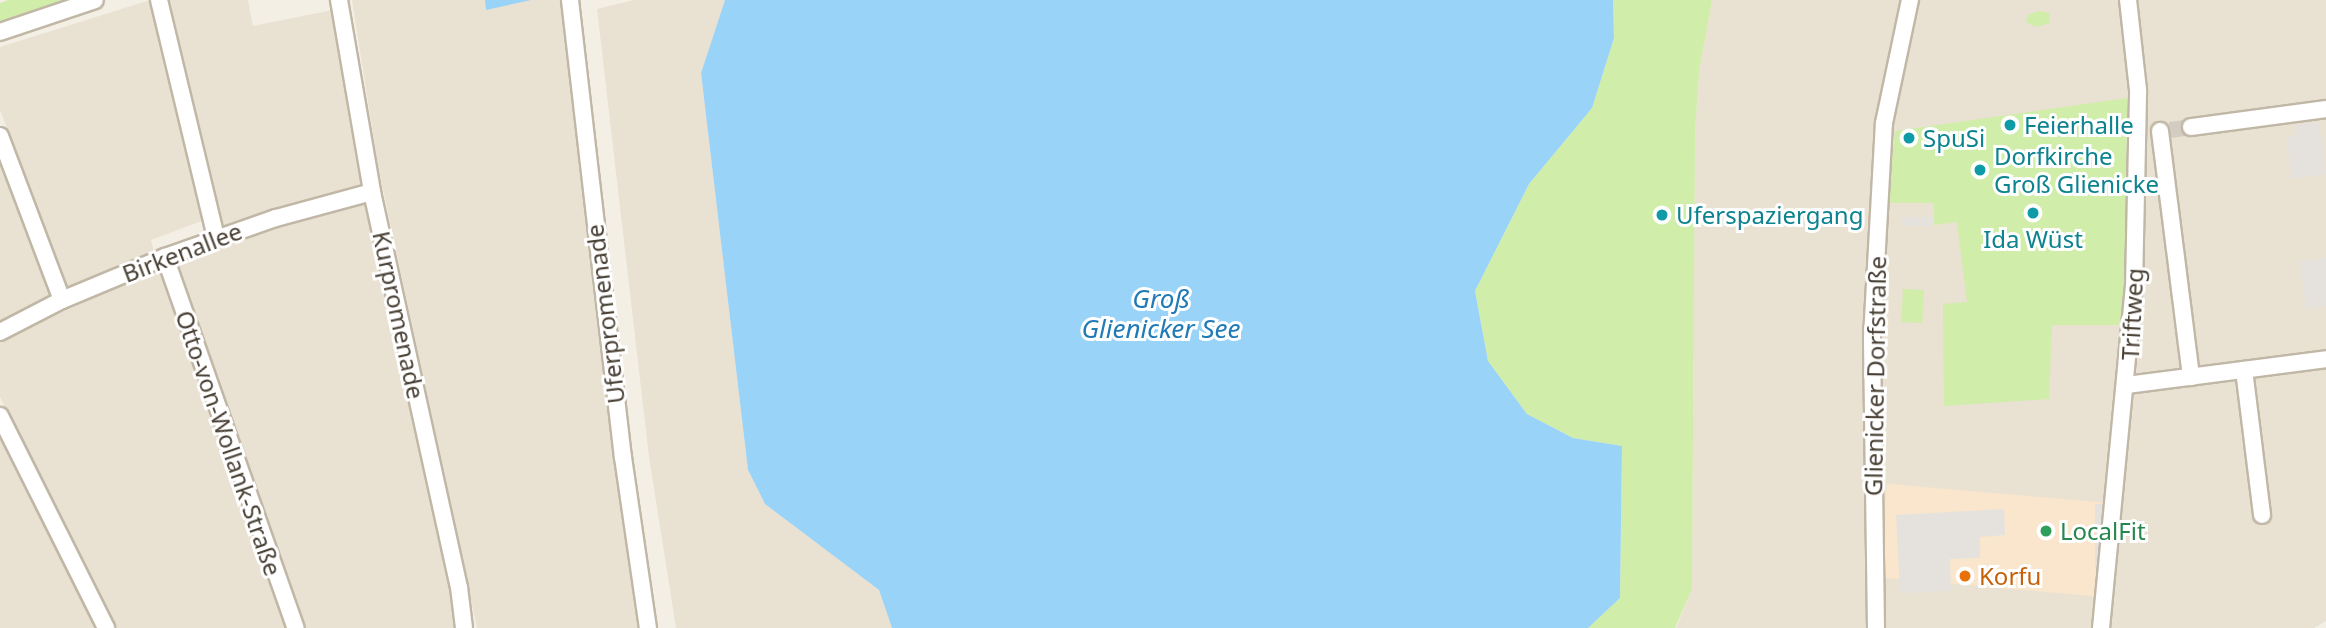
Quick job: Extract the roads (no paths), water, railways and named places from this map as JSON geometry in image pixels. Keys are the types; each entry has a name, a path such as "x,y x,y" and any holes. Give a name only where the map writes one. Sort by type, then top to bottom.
{"street":[{"path":"0,32 95,0"},
{"path":"159,0 216,238"},
{"name":"Kurpromenade","path":"339,0 372,191 459,587 464,628"},
{"name":"Uferpromenade","path":"570,0 623,457 648,628"},
{"name":"Glienicker Dorfstraße","path":"1876,628 1872,337 1884,123 1910,0"},
{"name":"Triftweg","path":"2101,628 2127,385 2139,133 2128,0"},
{"path":"2191,127 2326,109"},
{"path":"2139,133 2165,130 2191,377"},
{"path":"0,136 62,300"},
{"name":"Birkenallee","path":"0,332 62,300 164,257 216,238 372,191"},
{"name":"Otto-von-Wollank-Straße","path":"164,257 296,628"},
{"path":"2127,385 2326,359"},
{"path":"2244,370 2262,515"},
{"path":"0,416 106,628"}],"water":[{"path":"485,0 531,0 486,10"},
{"name":"Groß Glienicker See","path":"725,0 1613,0 1614,38 1592,108 1529,184 1475,291 1488,361 1527,414 1573,438 1622,446 1620,598 1588,628 892,628 879,590 765,504 748,470 701,73"}],"tunnel":[{"path":"2170,130 2191,127"}],"place":[{"name":"Feierhalle","path":"2010,125"},
{"name":"SpuSi","path":"1909,138"},
{"name":"Dorfkirche Groß Glienicke","path":"1980,170"},
{"name":"Ida Wüst","path":"2033,213"},
{"name":"Uferspaziergang","path":"1662,215"},
{"name":"LocalFit","path":"2046,531"},
{"name":"Korfu","path":"1965,576"}]}
